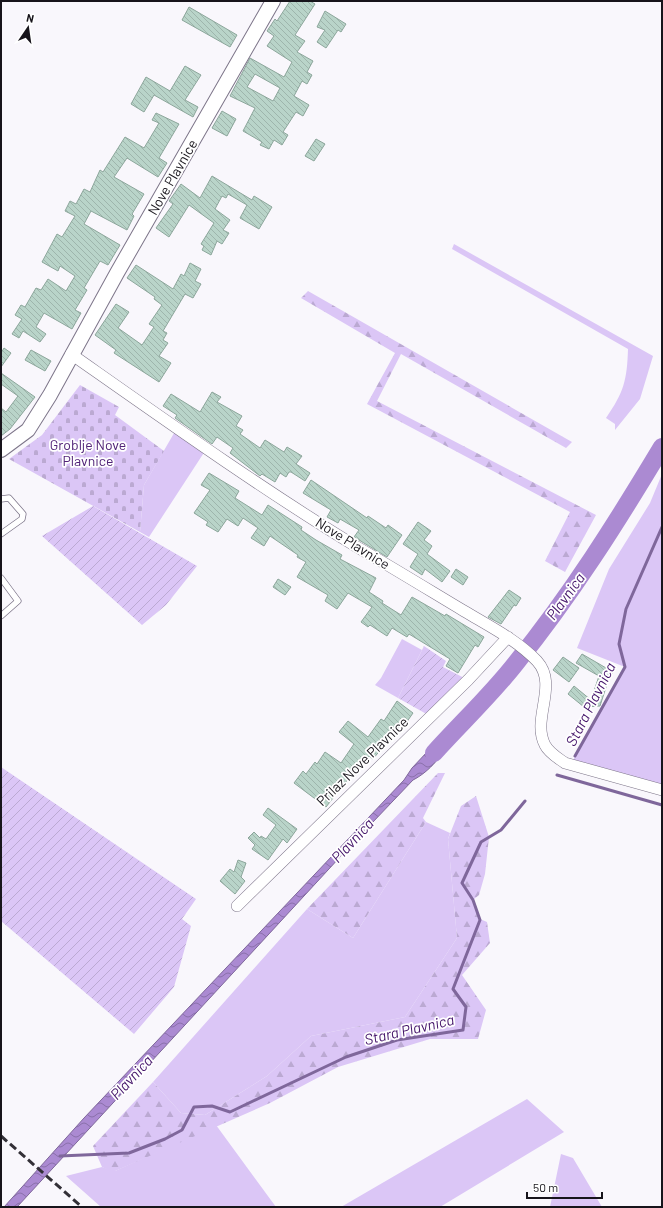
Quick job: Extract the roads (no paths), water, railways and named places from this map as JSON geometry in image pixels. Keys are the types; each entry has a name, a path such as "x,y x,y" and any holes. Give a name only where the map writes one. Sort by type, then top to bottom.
{"street":[{"name":"Nove Plavnice","path":"1,450 28,430 50,395 71,354 273,1"},
{"name":"Nove Plavnice","path":"71,354 212,452 349,541 512,640 537,661 544,671 546,681 542,736 545,746 565,763 662,790"},
{"name":"Prilaz Nove Plavnice","path":"236,906 468,680 512,640"}],"lane":[{"path":"1,498 8,498 23,514 22,519 1,534"},
{"path":"1,578 18,601 1,616"}],"water":[{"path":"444,734 450,736 448,742 441,755 431,767 413,780 352,844 17,1207 4,1207 84,1118 404,780 412,768"}],"waterway":[{"name":"Plavnica","path":"434,753 516,663 556,611 593,558 662,447"},
{"name":"Stara Plavnica","path":"575,756 625,667 619,644 626,609 662,527"},
{"path":"557,775 662,805"},
{"name":"Stara Plavnica","path":"60,1156 129,1153 165,1139 182,1130 194,1107 212,1106 230,1112 346,1057 397,1040 463,1030 466,1007 453,989 480,920 473,900 462,883 481,842 501,830 525,801"}],"railway":[{"path":"1,1136 82,1207"}],"park label":[{"name":"Groblje Nove Plavnice","path":"88,452"}]}
